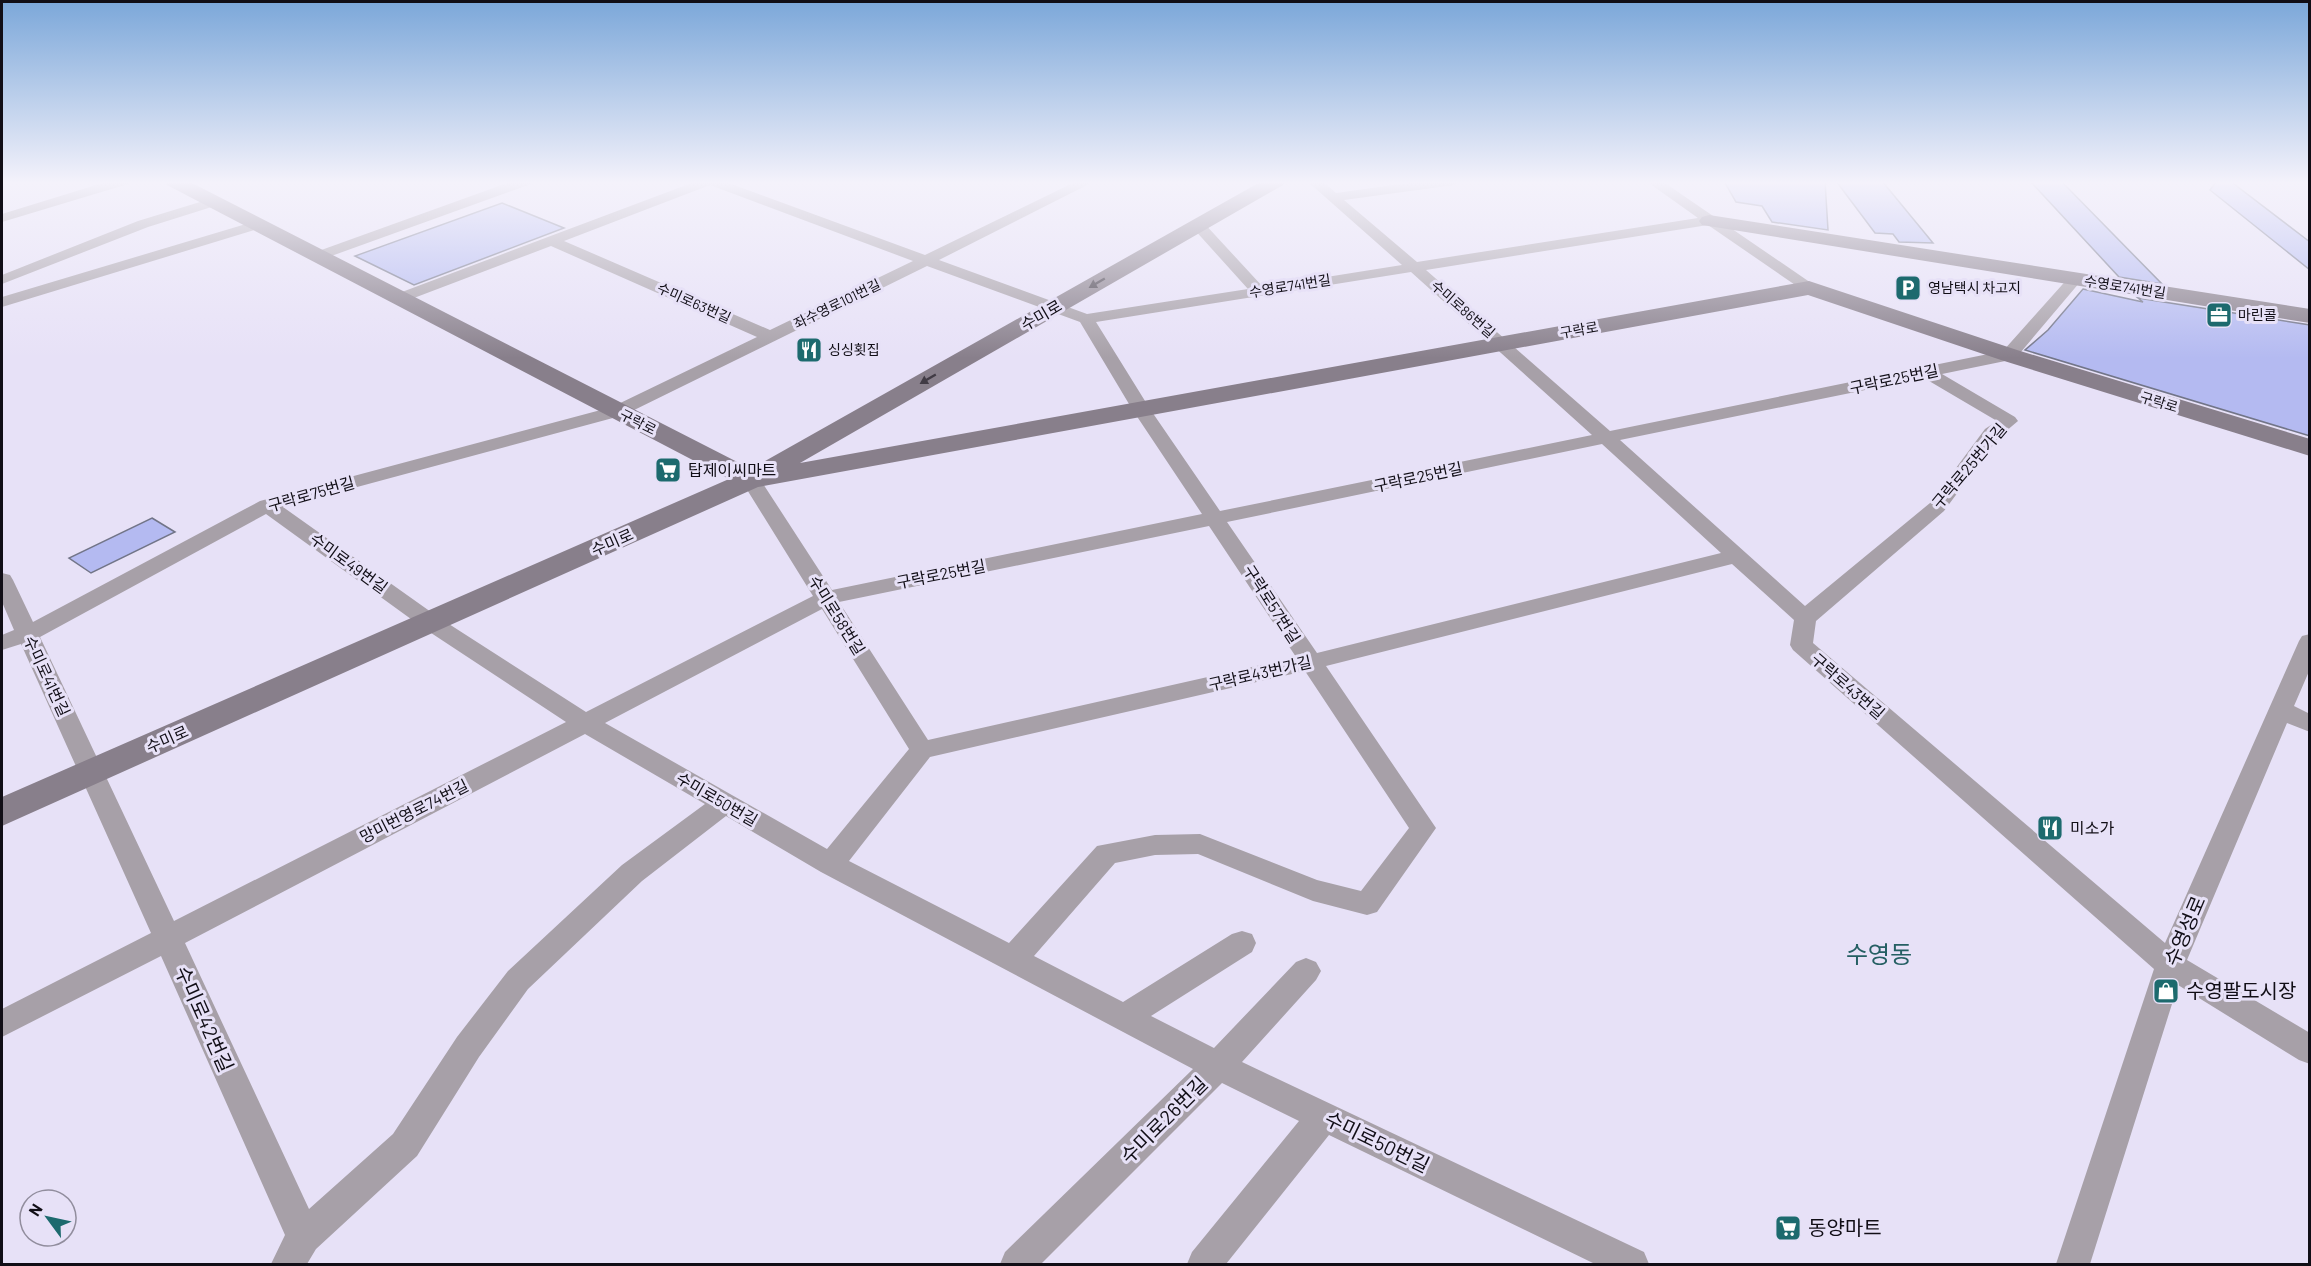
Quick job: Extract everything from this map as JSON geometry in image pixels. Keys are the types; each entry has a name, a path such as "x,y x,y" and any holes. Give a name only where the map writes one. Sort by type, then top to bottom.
{"street":[{"path":"2,280 103,240"},
{"path":"2,302 206,240"},
{"name":"구락로","path":"286,240 751,480 1809,288 2009,355 2310,448"},
{"path":"318,256 362,240"},
{"path":"872,240 1086,320 1141,409"},
{"name":"좌수영로101번길","path":"618,411 968,240"},
{"name":"수미로","path":"2,812 751,480 1172,240"},
{"path":"1212,240 1259,291"},
{"name":"수미로86번길","path":"1383,240 1503,344"},
{"name":"수영로741번길","path":"1086,320 1583,240"},
{"path":"1737,240 1809,288"},
{"name":"수영로741번길","path":"1829,240 2310,316"},
{"path":"400,298 552,241"},
{"name":"수미로63번길","path":"552,241 771,337"},
{"path":"2009,355 2075,279"},
{"path":"1503,344 1805,618"},
{"name":"구락로25번길","path":"826,597 2009,355"},
{"name":"구락로25번가길","path":"1805,618 1937,507 1992,433 2009,422 1927,372"},
{"name":"구락로57번길","path":"1014,958 1107,854 1155,845 1200,844 1313,890 1367,904 1423,828 1141,409"},
{"name":"구락로75번길","path":"2,643 27,633 267,505 618,411"},
{"name":"수미로58번길","path":"751,480 922,750"},
{"name":"수미로49번길","path":"267,505 430,622"},
{"name":"구락로43번가길","path":"922,750 1310,662 1737,556"},
{"name":"수미로41번길","path":"2,580 92,772"},
{"name":"망미번영로74번길","path":"2,1024 826,597"},
{"name":"구락로43번길","path":"1805,618 1801,645 2170,965"},
{"name":"수미로50번길","path":"430,622 584,722 831,864 1218,1066 1632,1264"},
{"name":"수영성로","path":"2073,1264 2170,965 2310,641"},
{"path":"2280,710 2310,724"},
{"path":"831,864 922,750"},
{"name":"수미로42번길","path":"92,772 304,1237"},
{"path":"288,1264 304,1237 405,1145 468,1047 518,980 632,873 724,803"},
{"path":"1124,1017 1242,943"},
{"path":"2170,965 2310,1050"},
{"name":"수미로26번길","path":"1017,1264 1218,1066 1306,971"},
{"path":"1204,1264 1323,1117"}],"building":[{"path":"399,240 532,240 414,285 355,256"},
{"path":"1898,240 1931,240 1933,243"},
{"path":"2085,240 2119,240 2162,284 2119,277"},
{"path":"2273,240 2310,242 2310,270"},
{"path":"2083,289 2143,302 2138,298 2310,325 2310,436 2025,350 2048,330"},
{"path":"152,518 175,532 91,573 69,558"}],"place":[{"name":"영남택시 차고지","path":"1908,288"},
{"name":"마린콜","path":"2219,315"},
{"name":"싱싱횟집","path":"809,350"},
{"name":"탑제이씨마트","path":"668,470"},
{"name":"미소가","path":"2050,828"},
{"name":"수영팔도시장","path":"2166,991"},
{"name":"동양마트","path":"1788,1228"}],"district":[{"name":"수영동","path":"1879,955"}]}
